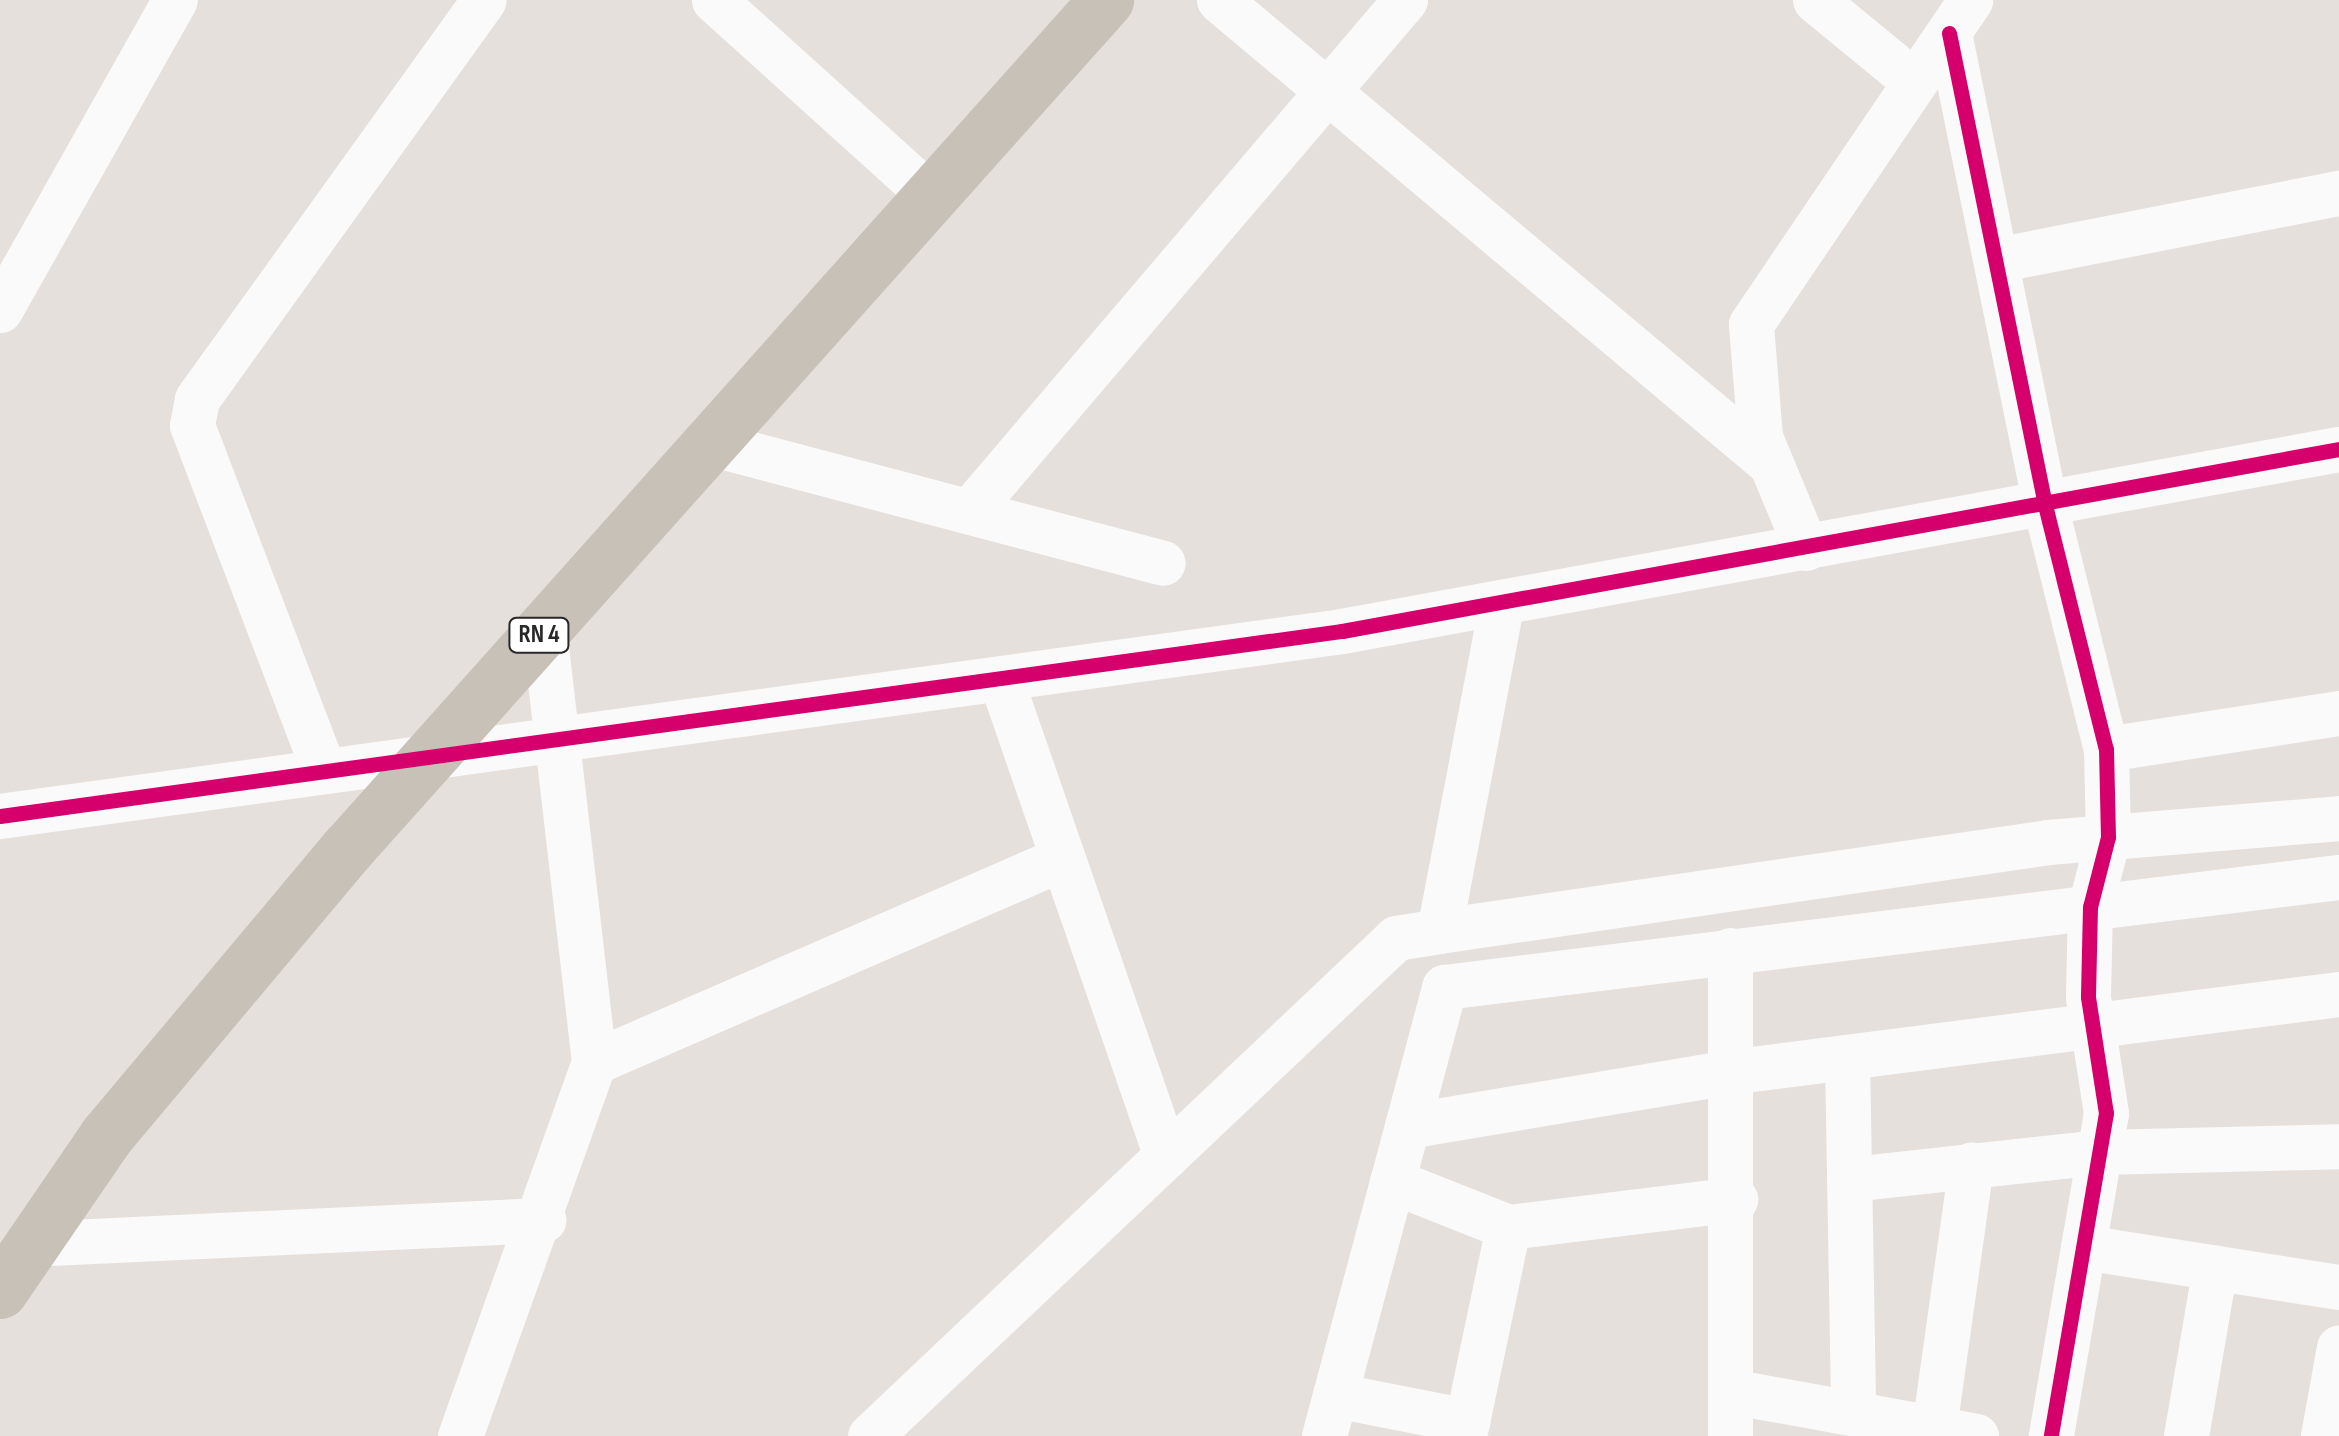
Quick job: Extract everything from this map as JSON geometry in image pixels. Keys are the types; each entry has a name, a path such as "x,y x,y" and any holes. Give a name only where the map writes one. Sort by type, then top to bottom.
{"main road":[{"name":"RN 4","path":"0,1291 28,1244 106,1136 544,629 1106,0"}],"street":[{"path":"0,310 175,0"},
{"path":"324,770 192,426 197,399 484,0"},
{"path":"714,0 930,195"},
{"path":"1218,0 1771,464"},
{"path":"971,508 1323,90 1406,0"},
{"path":"1815,0 1916,82"},
{"path":"1806,548 1760,438 1750,324 1969,9"},
{"path":"1969,9 1996,260 2045,505 2106,749 2108,837 2090,907 2092,1023 2106,1114 2051,1436"},
{"path":"1996,260 2339,193"},
{"path":"712,444 971,508 1162,563"},
{"path":"0,816 1002,680 1502,602 2339,449"},
{"path":"1439,932 1502,602"},
{"path":"460,1436 543,1220 594,1062 561,739 544,629"},
{"path":"1002,680 1166,1156"},
{"path":"2106,749 2339,713"},
{"path":"870,1436 1396,938 2108,837 2339,818"},
{"path":"594,1062 1063,858"},
{"path":"1508,1227 1465,1428 1329,1415 1444,987 2339,878"},
{"path":"1730,950 1736,1071 1735,1392 1730,1436"},
{"path":"1407,1126 1736,1071 2339,994"},
{"path":"1847,1057 1853,1414"},
{"path":"1851,1179 2099,1152 2339,1146"},
{"path":"1735,1392 1954,1432 1970,1166"},
{"path":"1392,1181 1508,1227 1735,1199"},
{"path":"28,1244 543,1220"},
{"path":"2083,1246 2339,1287"},
{"path":"2186,1436 2214,1268"},
{"path":"2323,1436 2339,1347"}],"cycle path":[{"path":"1949,33 2045,505 2106,749 2108,837 2090,907 2088,997 2106,1113 2051,1436"},
{"path":"0,816 1342,631 2339,449"}]}
